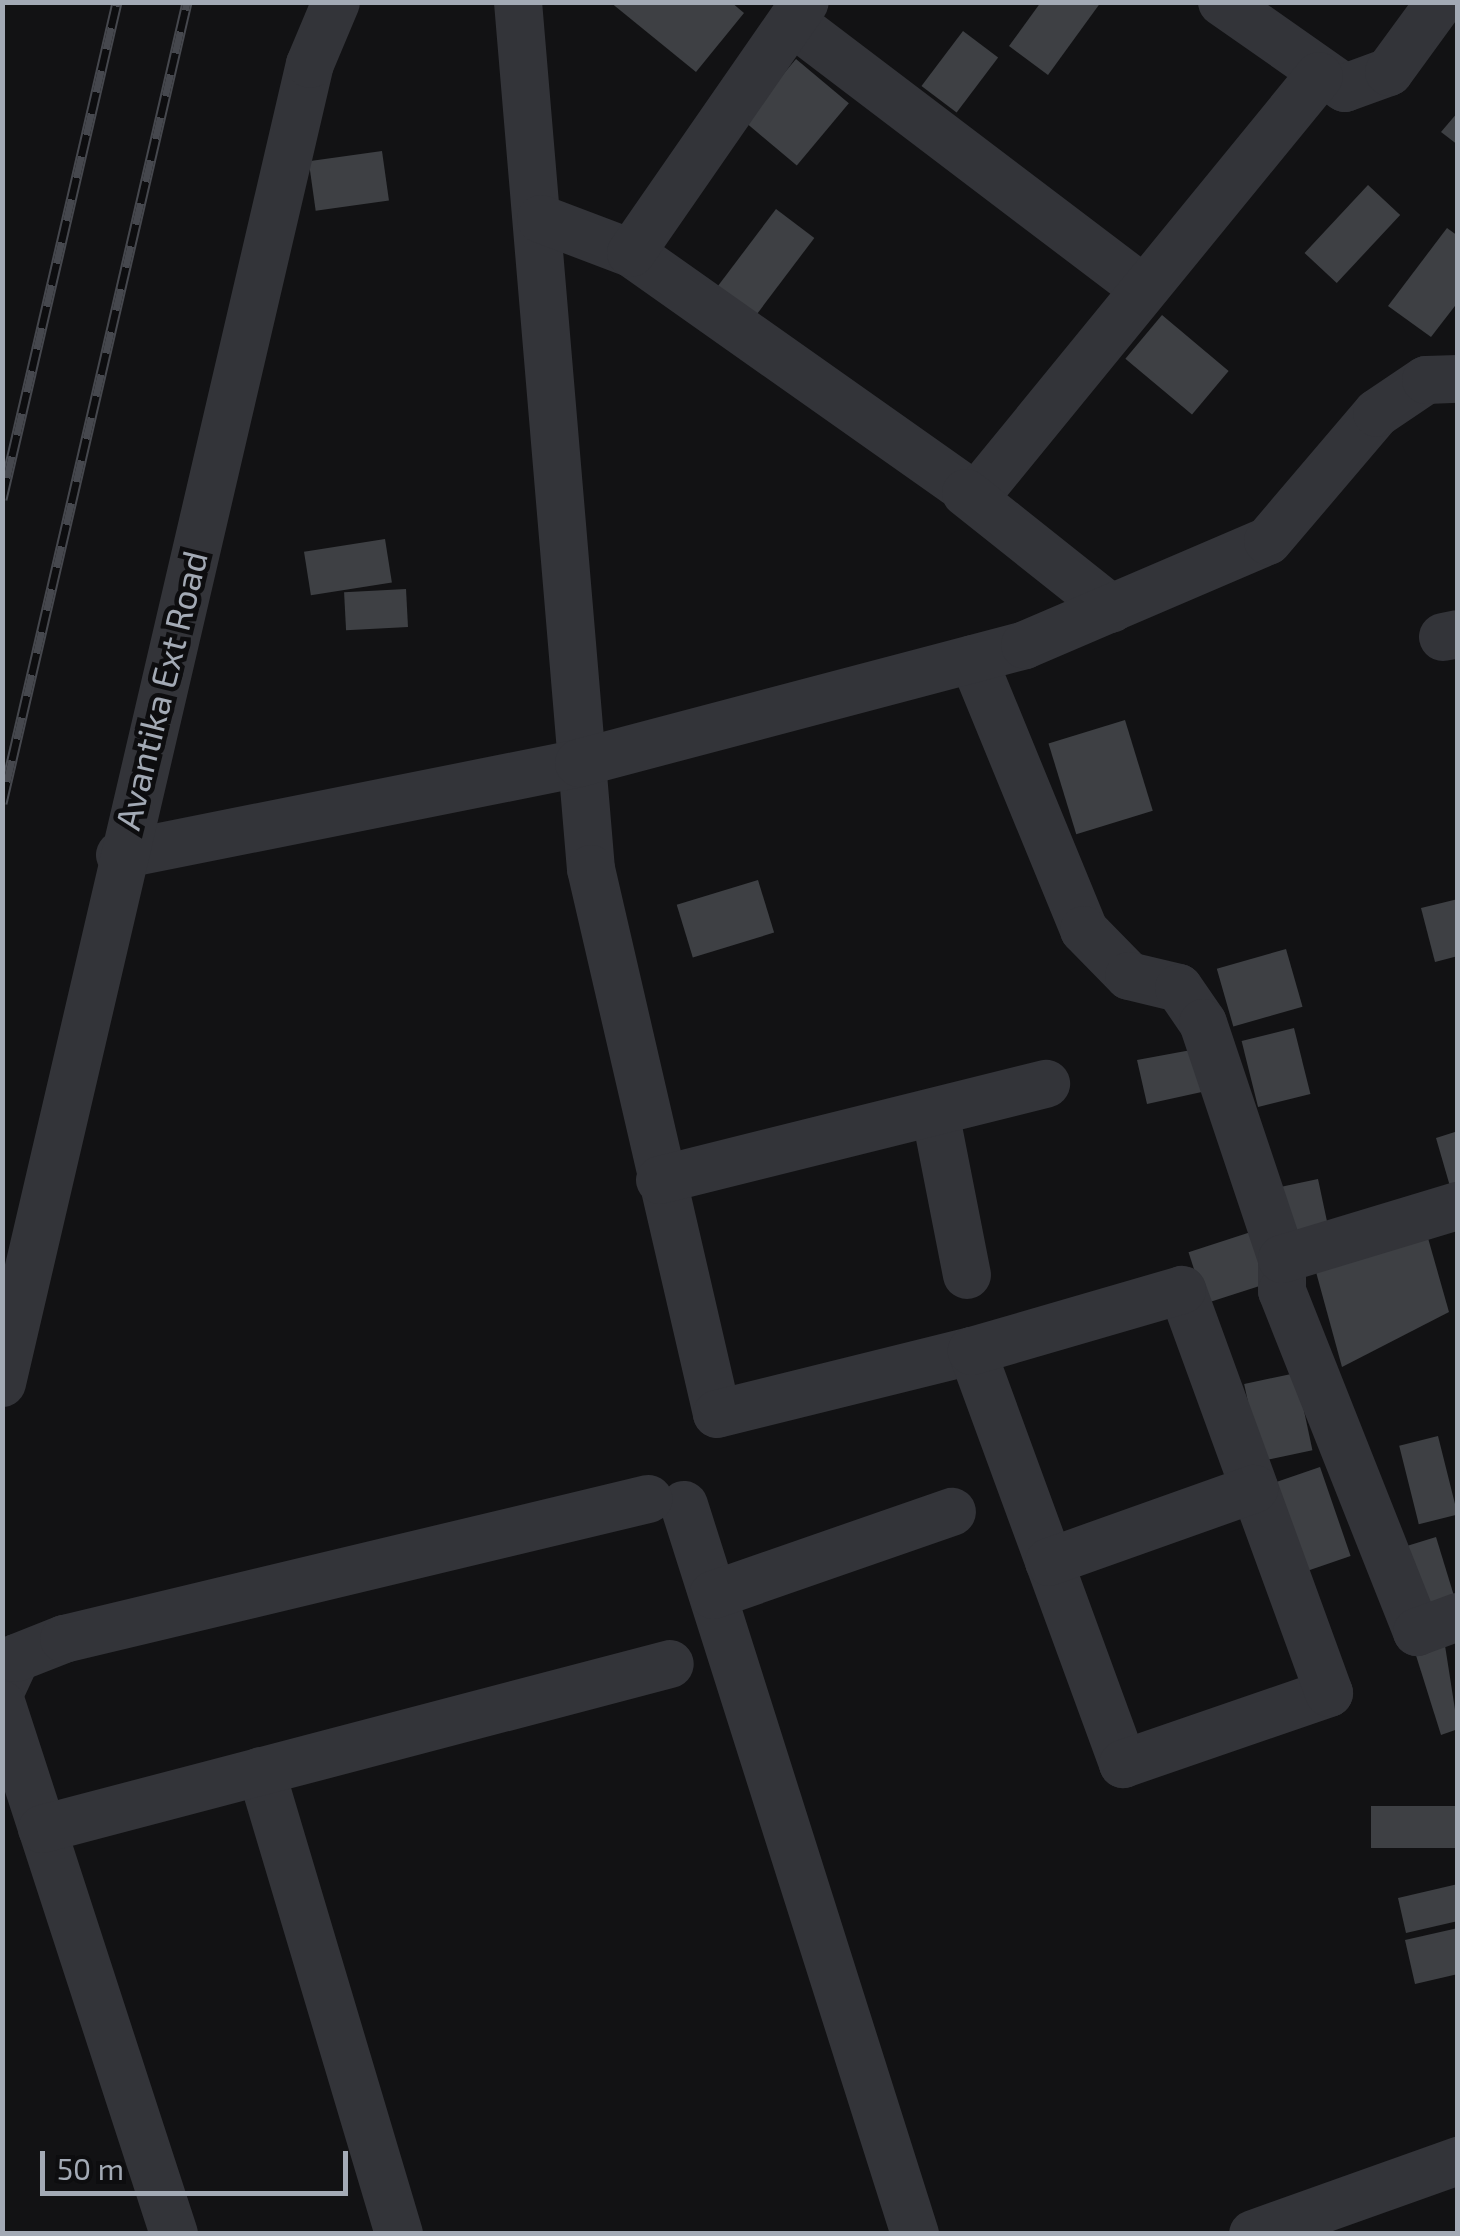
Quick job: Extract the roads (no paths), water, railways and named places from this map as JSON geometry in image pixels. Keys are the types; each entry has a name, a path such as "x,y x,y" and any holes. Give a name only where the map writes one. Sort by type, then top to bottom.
{"street":[{"name":"Avantika Ext Road","path":"2,1383 120,855 310,64 336,2"},
{"path":"518,2 541,219 591,868 717,1414 972,1351 1182,1290 1328,1693 1122,1764 972,1351"},
{"path":"1222,2 1320,76 1344,88 1370,85 1440,2"},
{"path":"631,253 798,12 1140,286"},
{"path":"966,493 979,494 1140,286 1320,76"},
{"path":"541,219 631,253 966,493 1112,609"},
{"path":"120,855 580,763 973,659 1112,609 1268,541 1378,414 1426,380 1458,380"},
{"path":"973,659 1084,930 1129,976 1179,988 1203,1023 1282,1259 1282,1291 1416,1632 1458,1617"},
{"path":"660,1180 1046,1084"},
{"path":"934,1112 967,1275"},
{"path":"1282,1259 1458,1206"},
{"path":"1049,1562 1254,1488"},
{"path":"2,1688 16,1658 64,1639 666,1502 712,1595 915,2234"},
{"path":"712,1595 952,1512"},
{"path":"42,1829 670,1664"},
{"path":"2,1704 174,2234"},
{"path":"261,1772 399,2234"},
{"path":"1253,2234 1458,2160"}],"railway":[{"path":"2,499 117,2"},
{"path":"2,803 187,2"}]}
